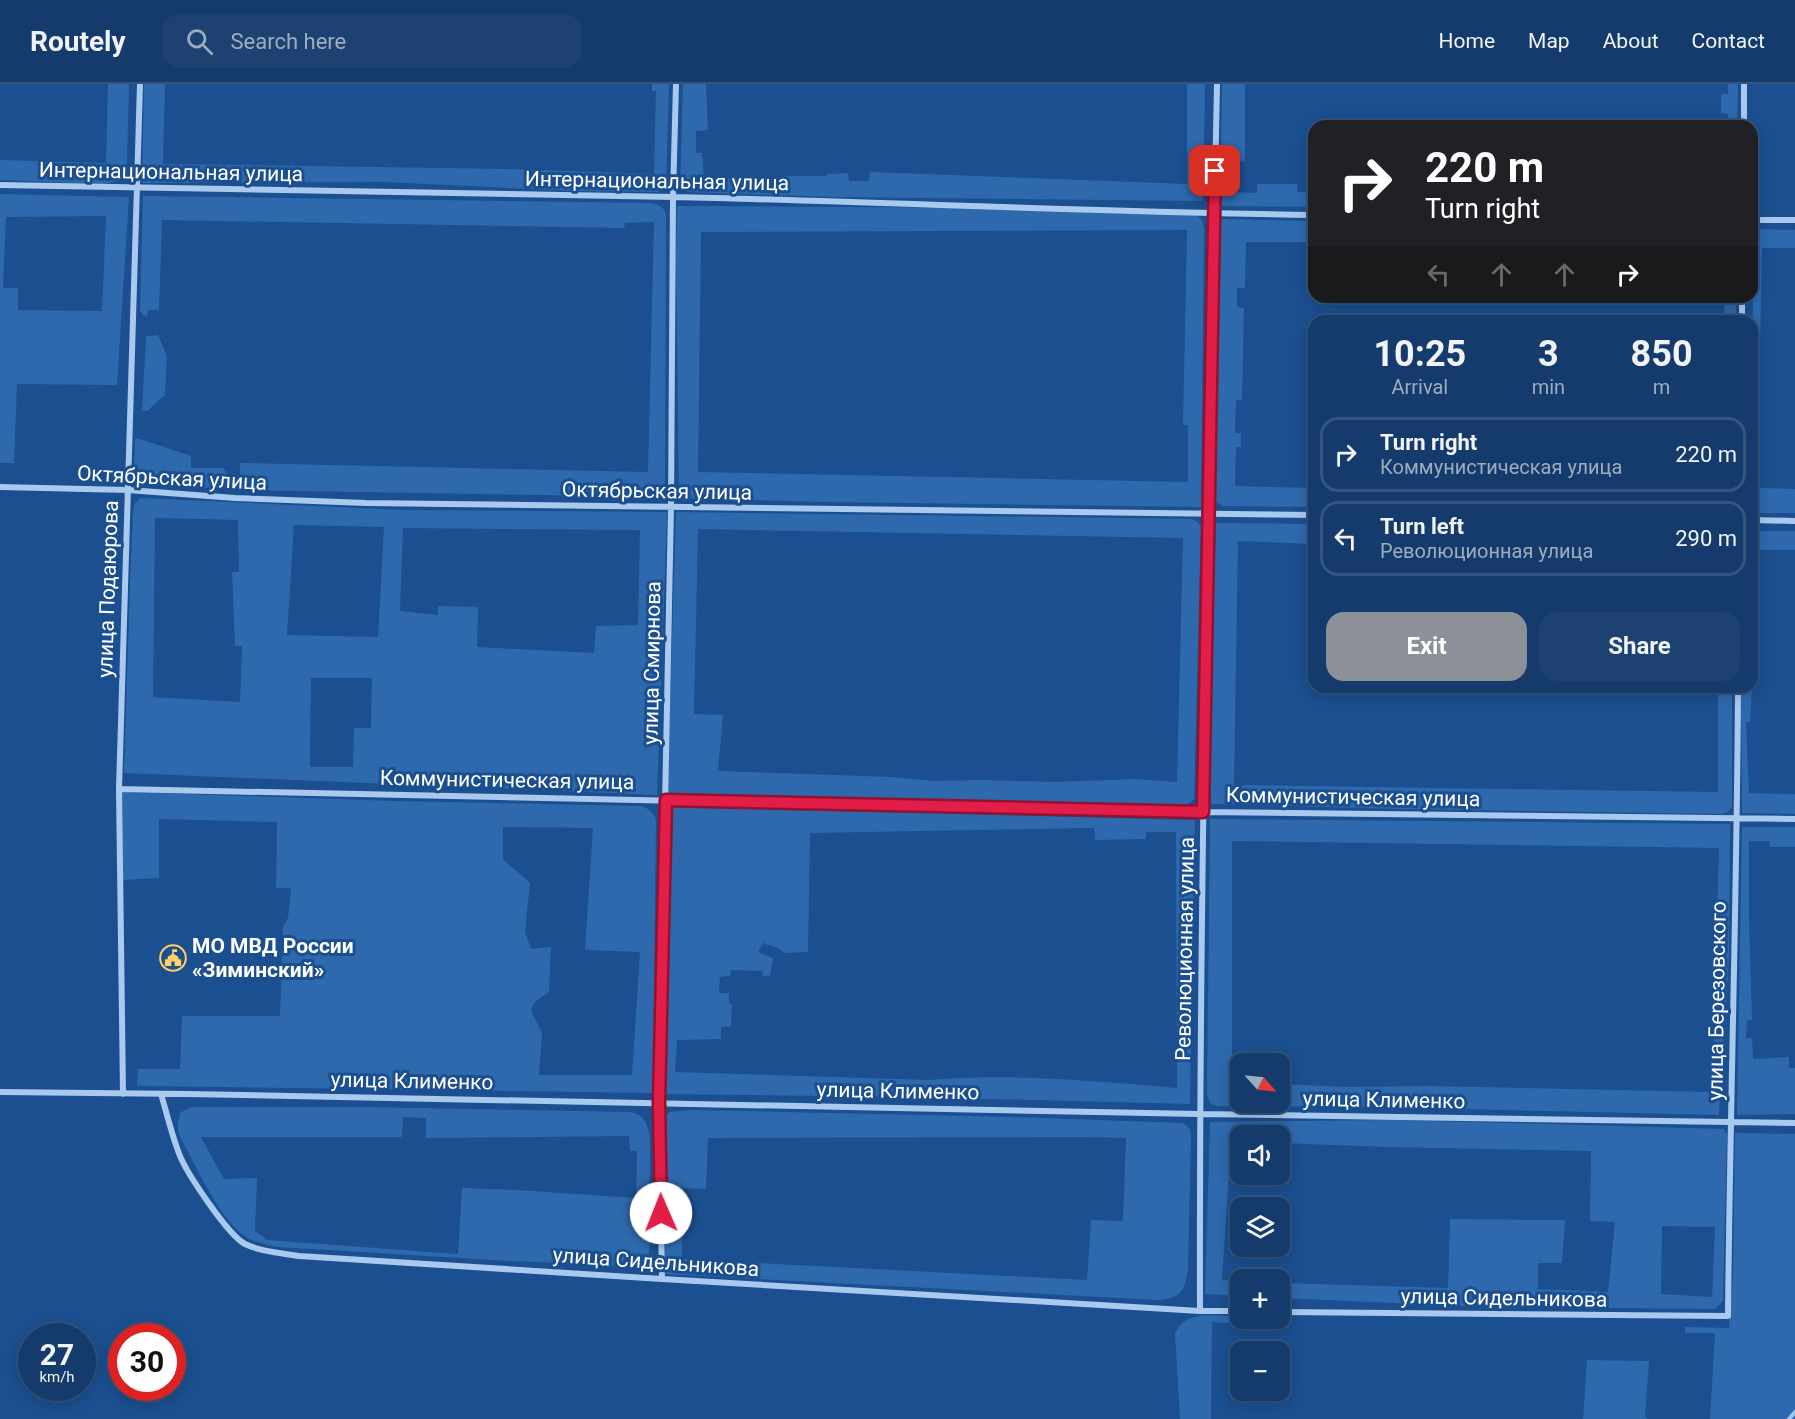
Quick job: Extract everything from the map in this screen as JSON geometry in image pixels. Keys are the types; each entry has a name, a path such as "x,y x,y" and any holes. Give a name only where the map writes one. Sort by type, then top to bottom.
{"street":[{"name":"улица Подаюрова","path":"123,1094 119,789 140,84"},
{"name":"улица Смирнова","path":"662,1280 659,1102 672,508 673,197 676,84"},
{"name":"Революционная улица","path":"1200,1311 1199,1114 1203,812 1217,84"},
{"path":"1744,84 1744,120"},
{"name":"Интернациональная улица","path":"0,185 673,197 1308,215"},
{"path":"1758,220 1795,220"},
{"name":"Октябрьская улица","path":"0,487 128,490 235,498 366,503 1308,515"},
{"path":"1758,520 1795,521"},
{"name":"улица Березовского","path":"1728,1316 1730,1123 1738,819 1738,693"},
{"name":"Коммунистическая улица","path":"119,789 1203,812 1795,819"},
{"name":"улица Клименко","path":"0,1092 1795,1123"},
{"name":"улица Сидельникова","path":"161,1094 180,1156 201,1192 233,1235 244,1243 259,1249 299,1256 662,1280 1230,1311"},
{"name":"улица Сидельникова","path":"1290,1312 1728,1316"}],"shaded area":[{"path":"108,84 129,84 127,163 122,177 102,184 0,180 0,160 106,163"},
{"path":"144,84 165,84 163,164 512,169 654,174 656,91 652,91 652,84 669,84 666,185 658,192 574,191 383,182 142,183"},
{"path":"683,84 706,84 708,130 696,131 696,153 702,153 704,177 785,179 786,176 827,176 827,174 848,173 849,181 869,181 870,172 1187,184 1187,84 1205,84 1203,201 833,197 687,192 680,186"},
{"path":"1222,84 1245,84 1245,162 1237,161 1236,192 1257,193 1257,184 1297,184 1297,192 1308,192 1308,207 1220,206"},
{"path":"1728,84 1738,84 1737,120 1728,120 1728,114 1721,113 1721,94 1728,94"},
{"path":"0,194 129,197 117,385 17,384 14,463 0,463","holes":["106,216 102,311 18,310 18,288 3,288 6,217"]},
{"path":"143,196 651,203 658,205 664,209 666,214 665,490 656,497 240,490 240,463 648,472 654,222 625,223 624,228 162,220 159,310 148,310 147,316 140,311"},
{"path":"677,206 1038,208 1194,213 1202,220 1204,229 1201,507 679,498","holes":["1187,230 1183,425 1188,425 1188,482 698,472 701,232"]},
{"path":"1220,219 1308,221 1308,242 1246,242 1245,288 1237,288 1237,307 1244,308 1242,400 1236,400 1235,433 1241,433 1241,447 1236,447 1235,486 1308,488 1308,507 1222,506 1216,501"},
{"path":"1758,229 1795,230 1795,248 1762,248 1758,440 1758,315 1753,315 1753,303 1758,303"},
{"path":"1725,303 1736,303 1736,315 1724,315"},
{"path":"158,335 167,356 165,395 147,411 142,411 146,336"},
{"path":"135,439 191,456 191,468 223,468 228,474 228,489 138,482 134,476"},
{"path":"1758,488 1795,489 1795,513 1758,513"},
{"path":"140,498 404,510 667,512 657,795 124,773 134,505","holes":["155,518 238,520 239,572 232,572 235,646 242,646 240,702 153,697","294,525 384,527 378,637 287,635","403,528 640,530 638,625 596,626 594,653 477,647 478,607 438,606 438,615 400,611","311,678 372,678 371,728 354,728 353,767 310,767"]},
{"path":"676,512 1191,519 1197,521 1201,526 1194,799 1189,804 667,795","holes":["698,529 1183,538 1177,782 1136,779 1056,782 934,781 892,777 718,771 723,715 694,714"]},
{"path":"1216,523 1308,524 1308,544 1238,541 1234,785 1718,792 1718,693 1732,693 1732,806 1728,812 1721,814 1211,804 1211,698"},
{"path":"1758,531 1795,531 1795,550 1758,550"},
{"path":"1741,693 1752,693 1750,722 1746,722 1749,793 1795,794 1795,814 1742,813"},
{"path":"122,792 644,807 652,813 656,821 653,1093 137,1086 138,1069 180,1069 182,1016 280,1016 283,926 288,918 291,888 276,888 277,822 159,819 159,878 122,880","holes":["503,827 593,828 585,950 640,952 632,1075 539,1075 542,1033 531,1010 535,1002 549,992 551,947 531,949 525,932 530,883 503,859"]},
{"path":"677,807 1195,820 1190,1104 663,1094 663,819 667,812","holes":["1094,828 1095,840 1146,839 1146,832 1176,832 1177,1088 991,1077 929,1080 675,1072 677,1040 721,1039 721,1027 731,1026 732,1004 729,1004 729,993 719,993 720,977 730,976 731,970 762,971 763,976 770,976 773,958 758,952 763,943 778,948 784,953 808,952 810,833"]},
{"path":"1210,819 1730,824 1729,957 1719,1115 1290,1106 1290,1084 1712,1092 1719,848 1232,841 1230,1106 1211,1104 1207,1095"},
{"path":"1742,827 1795,827 1795,847 1770,847 1769,841 1749,841 1752,1020 1747,1020 1746,1038 1752,1038 1753,1059 1789,1057 1789,1068 1795,1068 1795,1114 1737,1115"},
{"path":"192,1107 365,1107 631,1112 646,1122 649,1131 649,1267 277,1247 257,1242 240,1232 230,1222 210,1194 180,1137 178,1124 181,1112","holes":["403,1117 426,1118 426,1138 629,1136 630,1151 637,1151 636,1198 462,1188 458,1254 267,1240 255,1231 257,1178 224,1179 201,1137 402,1137"]},
{"path":"691,1110 1183,1123 1190,1129 1191,1135 1188,1268 1185,1283 1176,1296 1156,1300 665,1274 663,1120 669,1112","holes":["708,1138 1126,1138 1123,1221 1091,1220 1087,1280 682,1259 683,1188 706,1189"]},
{"path":"1393,1120 1724,1129 1727,1135 1723,1301 1715,1309 1487,1307 1290,1298 1290,1283 1448,1288 1450,1219 1565,1220 1562,1263 1538,1263 1538,1289 1608,1292 1615,1222 1590,1221 1591,1151 1290,1143 1290,1125 1230,1125 1222,1280 1230,1280 1230,1295 1205,1294 1210,1122","holes":["1662,1226 1715,1227 1712,1297 1661,1294"]},
{"path":"1735,1133 1795,1134 1795,1419 1710,1419 1715,1333 1685,1333 1685,1327 1729,1328 1733,1276"},
{"path":"1202,1315 1230,1316 1230,1323 1212,1322 1211,1419 1180,1419 1175,1334 1180,1326"},
{"path":"1587,1360 1649,1361 1645,1417 1648,1419 1583,1419"}],"waterway":[{"path":"1789,1419 1795,1412"}],"place":[{"name":"МО МВД России «Зиминский»","path":"173,958"}],"route":[{"path":"661,1213 659,1102 666,800 1203,812 1215,171"}]}
